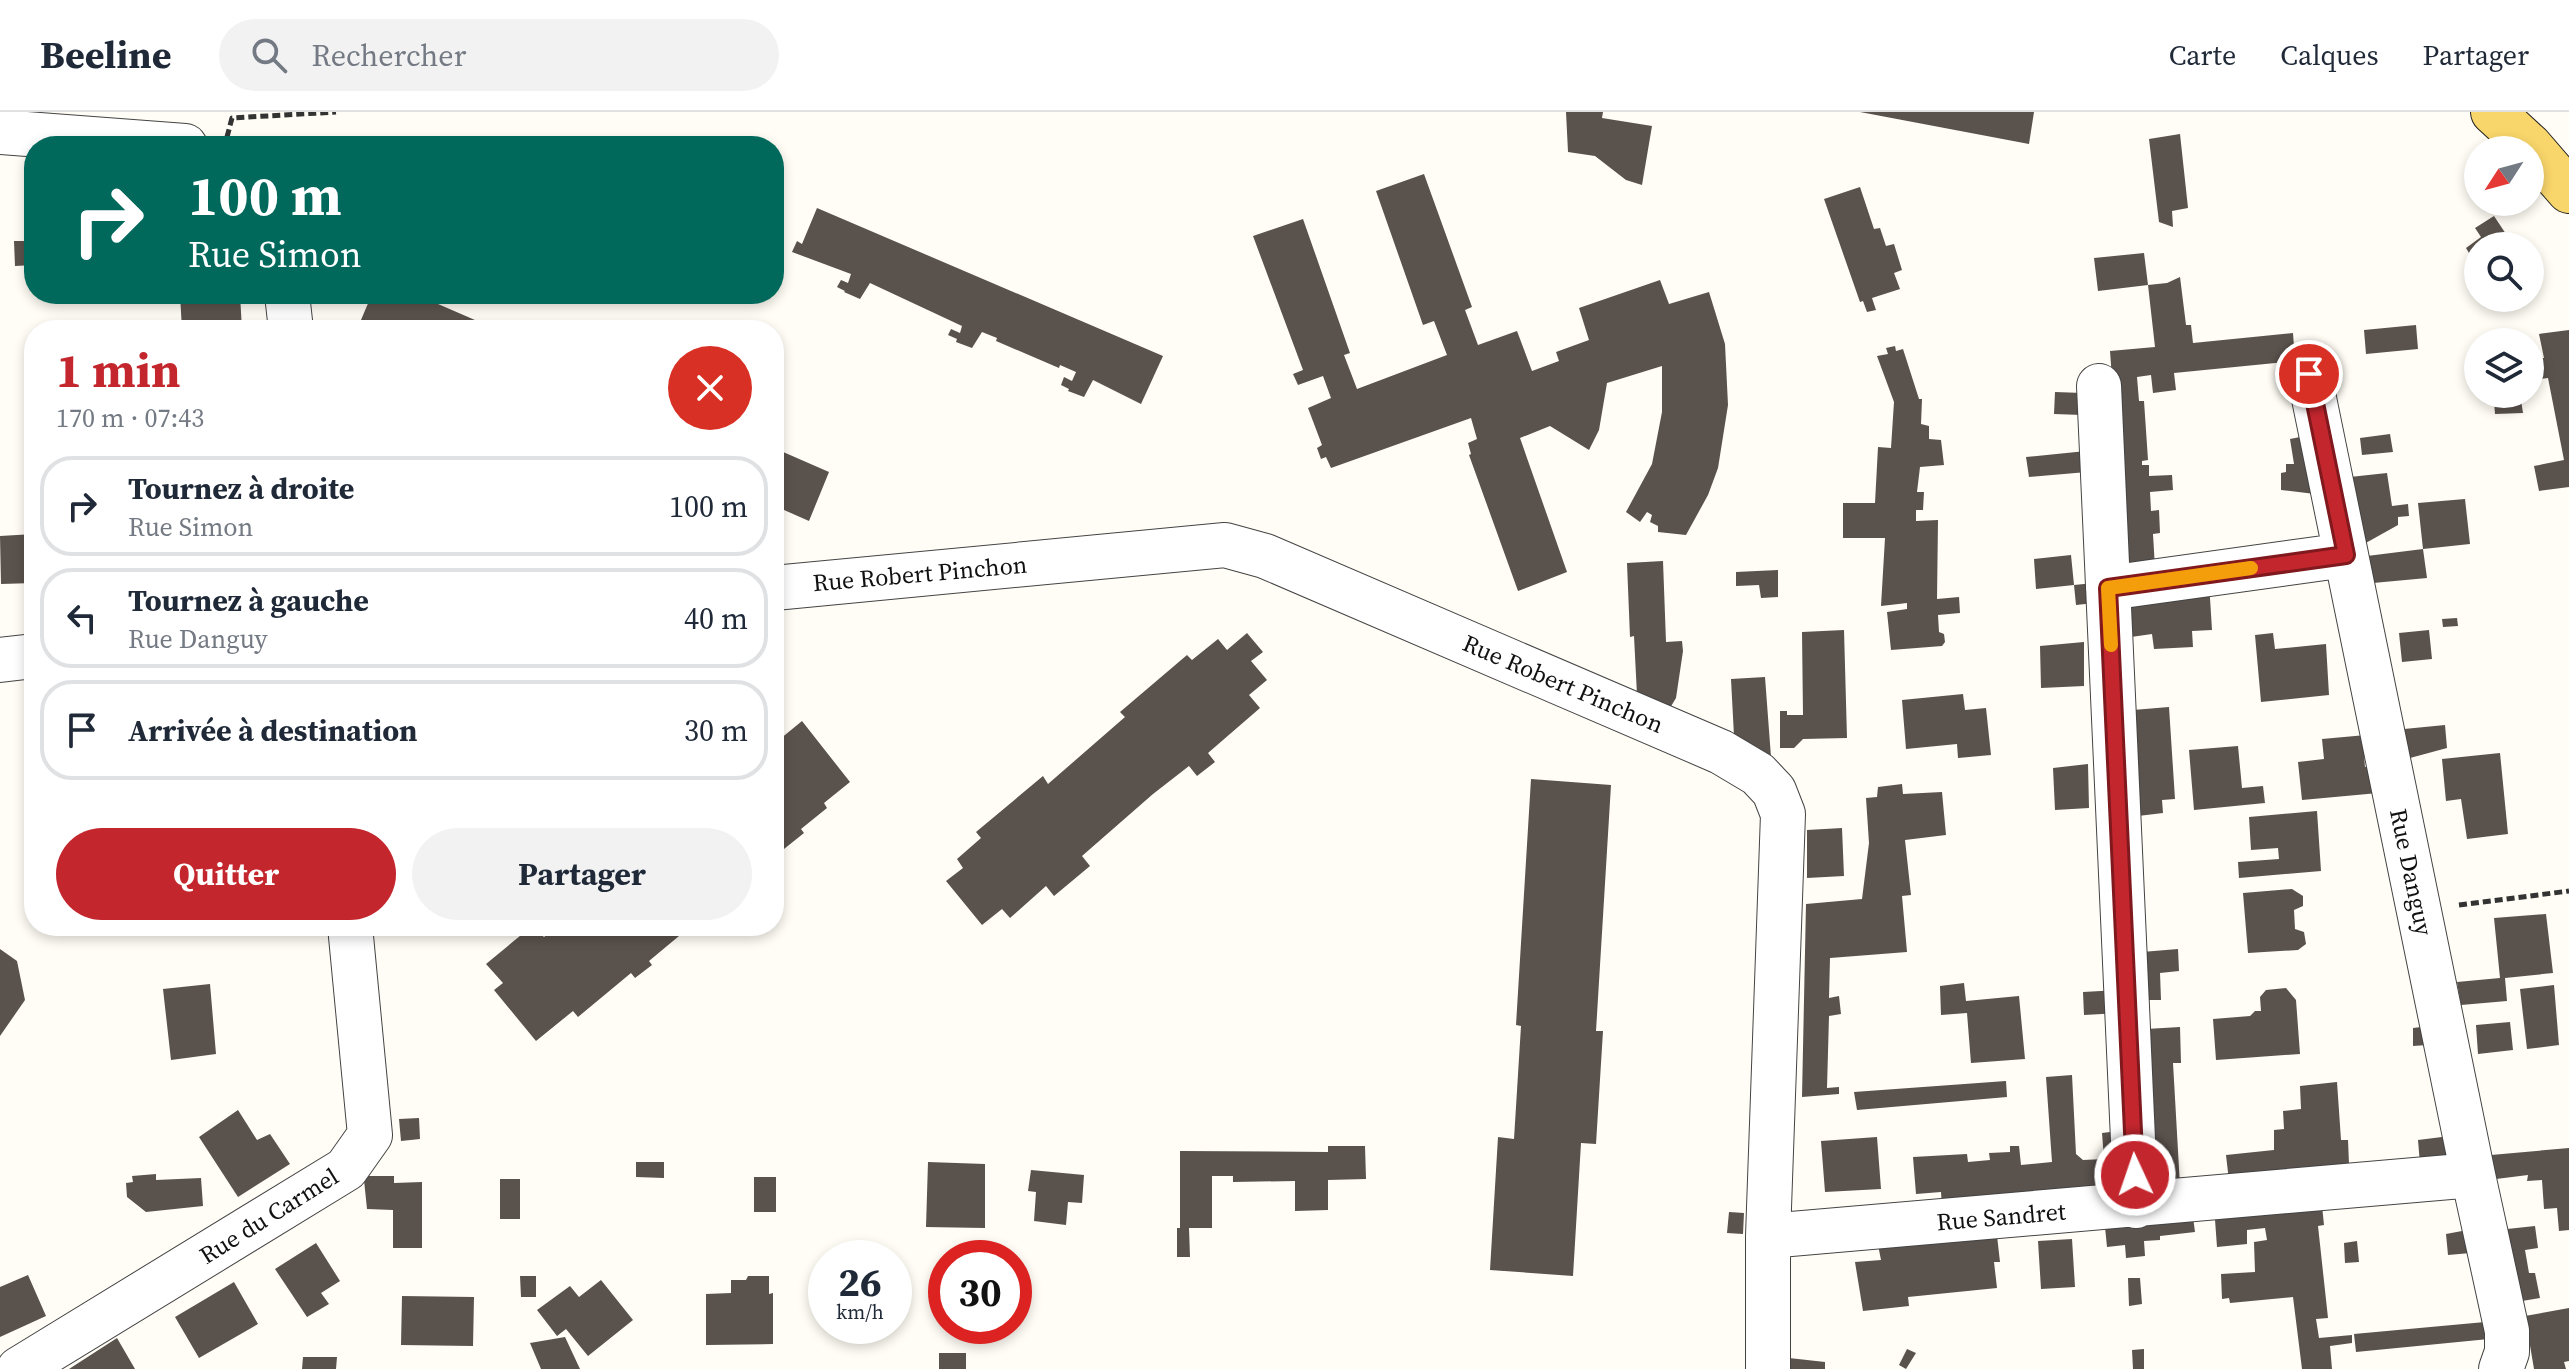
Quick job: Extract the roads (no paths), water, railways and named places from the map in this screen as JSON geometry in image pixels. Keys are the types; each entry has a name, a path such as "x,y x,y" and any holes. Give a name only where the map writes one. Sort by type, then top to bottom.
{"main road":[{"path":"2493,112 2530,146 2569,191"}],"street":[{"path":"0,132 53,136"},
{"name":"Rue Danguy","path":"2309,374 2507,1331 2507,1352 2501,1369"},
{"path":"2099,386 2136,1206"},
{"name":"Rue Robert Pinchon","path":"784,587 1225,545 1265,556 1597,698 1721,752 1758,774 1774,791 1783,814 1768,1236 1768,1369"},
{"path":"2108,588 2346,555"},
{"path":"0,660 24,657"},
{"name":"Rue du Carmel","path":"19,1369 346,1169 370,1135 351,936"},
{"name":"Rue Sandret","path":"1768,1236 2473,1175"}]}
